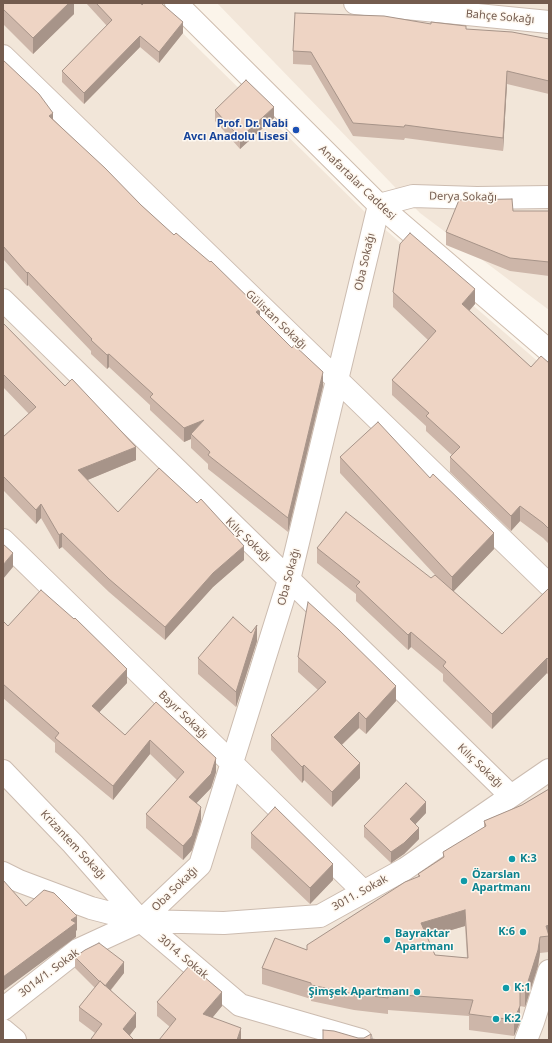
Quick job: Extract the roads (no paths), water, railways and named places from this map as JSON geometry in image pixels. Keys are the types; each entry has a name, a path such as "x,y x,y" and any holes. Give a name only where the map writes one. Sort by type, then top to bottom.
{"street":[{"name":"Anafartalar Caddesi","path":"176,3 379,205 549,351"},
{"name":"Bahçe Sokağı","path":"355,3 549,22"},
{"name":"Gülistan Sokağı","path":"3,56 549,584"},
{"name":"Derya Sokağı","path":"379,205 413,196 477,198 549,197"},
{"name":"Oba Sokağı","path":"140,921 200,865 289,580 379,205"},
{"name":"Kılıç Sokağı","path":"3,300 511,796"},
{"name":"Bayır Sokağı","path":"3,540 363,891"},
{"name":"3011. Sokak","path":"140,921 224,923 320,916 405,869 549,770"},
{"name":"Krizantem Sokağı","path":"3,771 73,844 140,921"},
{"name":"3014. Sokak","path":"3,873 19,881 91,908 140,921 240,1005 361,1040"},
{"name":"3014/1. Sokak","path":"3,1009 78,950 140,921"},
{"path":"526,1040 549,971"},
{"path":"3,1030 15,1040"}],"place":[{"name":"Prof. Dr. Nabi Avcı Anadolu Lisesi","path":"296,130"},
{"name":"K:3","path":"512,859"},
{"name":"Özarslan Apartmanı","path":"464,881"},
{"name":"K:6","path":"523,932"},
{"name":"Bayraktar Apartmanı","path":"387,940"},
{"name":"K:1","path":"506,988"},
{"name":"Şimşek Apartmanı","path":"417,992"},
{"name":"K:2","path":"496,1019"}]}
